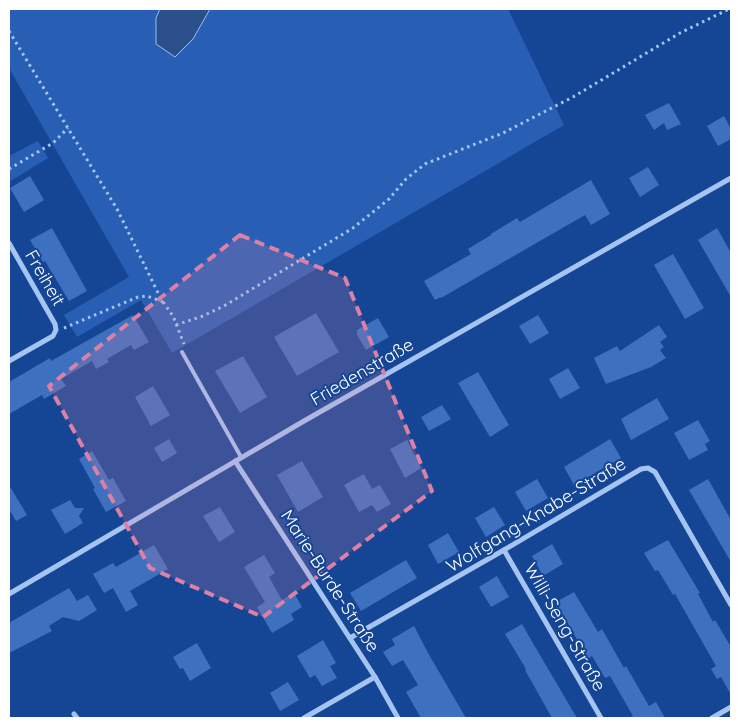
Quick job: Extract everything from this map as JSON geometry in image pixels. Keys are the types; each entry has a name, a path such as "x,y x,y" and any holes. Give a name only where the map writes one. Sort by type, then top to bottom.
{"street":[{"name":"Friedenstraße","path":"9,594 241,457 731,178"},
{"name":"Freiheit","path":"9,242 55,324 56,330 53,336 9,361"},
{"name":"Marie-Burde-Straße","path":"235,461 375,677 398,718"},
{"name":"Wolfgang-Knabe-Straße","path":"350,638 641,469 648,468 655,472 731,605"},
{"name":"Willi-Seng-Straße","path":"504,550 601,718"},
{"path":"304,718 375,677"},
{"path":"712,718 731,707"}],"lane":[{"path":"182,352 241,457"}],"path":[{"path":"176,325 203,316 224,306 353,228 389,200 406,179 425,164 503,133 573,97 680,33 728,9"},
{"path":"9,31 117,209 176,325 184,346 182,352"},
{"path":"9,169 52,144 68,128"},
{"path":"56,330 138,297 147,296 164,302"}],"highlighted area":[{"path":"240,235 345,278 432,491 263,617 150,568 49,386"}],"shaded area":[{"path":"9,9 160,9 156,18 193,39 210,9 508,9 564,125 172,353 141,300 77,337 64,315 129,277 9,68"},
{"path":"160,9 210,9 193,39 175,57 156,44 156,18"},
{"path":"38,141 48,158 9,182 9,156"}],"building":[{"path":"669,103 681,124 667,130 664,123 654,130 645,115"},
{"path":"724,116 731,129 731,139 718,146 707,126"},
{"path":"648,167 659,185 640,197 629,178"},
{"path":"30,176 44,200 24,212 10,188"},
{"path":"591,180 610,214 591,225 585,215 435,300 424,281 471,254 468,249 517,218 520,222"},
{"path":"52,228 87,291 69,301 30,240"},
{"path":"717,228 731,253 731,297 698,240"},
{"path":"673,254 704,308 685,319 654,265"},
{"path":"316,313 339,352 297,376 274,337"},
{"path":"133,315 149,342 134,350 131,345 107,359 109,362 96,369 92,361 61,379 66,386 44,399 42,395 9,414 9,382 50,358 51,361"},
{"path":"538,315 549,333 530,344 519,326"},
{"path":"378,318 389,337 366,350 357,335 357,330"},
{"path":"659,325 667,337 660,342 664,347 660,350 666,358 651,367 606,384 594,358 617,346 620,351"},
{"path":"243,356 267,397 240,413 215,371"},
{"path":"568,368 580,388 560,399 549,379"},
{"path":"478,372 509,425 490,437 458,383"},
{"path":"153,386 170,415 151,426 135,397"},
{"path":"657,398 669,419 631,440 621,419"},
{"path":"442,405 451,419 429,431 421,417"},
{"path":"698,420 710,441 705,444 708,450 689,460 674,433"},
{"path":"169,439 177,453 162,462 154,448"},
{"path":"610,439 621,458 574,485 564,467"},
{"path":"407,440 421,468 405,478 390,449"},
{"path":"92,451 109,480 113,478 126,501 106,512 79,459"},
{"path":"302,461 323,497 298,512 277,475"},
{"path":"364,474 372,489 380,485 391,504 377,512 372,505 359,512 344,485"},
{"path":"537,479 548,498 526,511 515,492"},
{"path":"708,479 731,520 731,562 689,490"},
{"path":"9,485 27,515 16,521 9,509"},
{"path":"70,500 75,508 84,508 79,516 83,523 65,534 51,510"},
{"path":"220,507 235,532 219,542 203,516"},
{"path":"494,507 505,525 486,537 475,518"},
{"path":"448,533 459,552 438,564 428,545"},
{"path":"668,540 700,593 698,594 713,622 715,620 731,647 731,695 721,677 717,679 711,669 716,666 675,594 673,595 658,570 655,571 644,553"},
{"path":"552,544 563,564 543,576 532,556"},
{"path":"154,545 168,569 130,591 138,605 126,612 113,588 104,593 93,574 113,563 116,567"},
{"path":"264,555 275,573 269,577 282,600 294,593 302,607 291,614 294,620 272,633 257,607 265,602 244,567"},
{"path":"406,560 417,578 361,611 350,593"},
{"path":"497,576 509,597 491,607 479,587"},
{"path":"69,588 77,601 88,595 97,610 79,621 63,617 49,626 52,631 9,653 9,623"},
{"path":"574,592 598,632 602,629 624,668 626,666 649,706 656,702 665,718 628,718 633,716 610,676 605,678 592,656 588,659 556,602"},
{"path":"522,624 577,718 552,718 505,634"},
{"path":"414,626 466,718 421,718 406,692 418,685 403,660 392,666 383,652 395,645 392,639"},
{"path":"323,640 336,663 330,666 337,678 322,686 315,675 310,678 297,656"},
{"path":"197,643 211,668 190,681 183,668 180,669 173,657"},
{"path":"288,682 299,700 280,711 270,693"}]}
